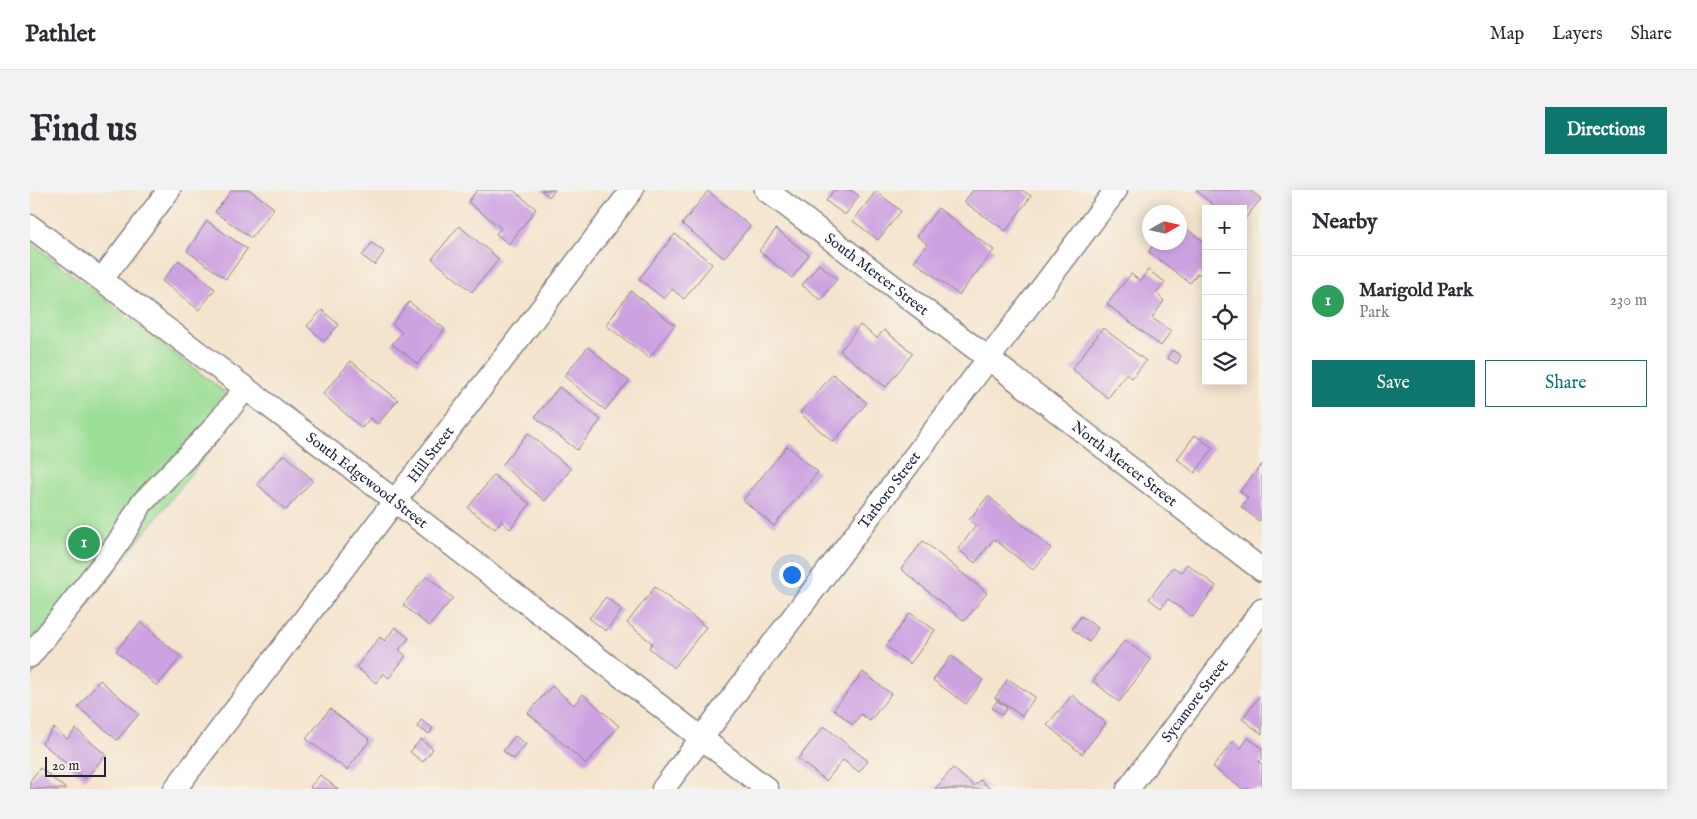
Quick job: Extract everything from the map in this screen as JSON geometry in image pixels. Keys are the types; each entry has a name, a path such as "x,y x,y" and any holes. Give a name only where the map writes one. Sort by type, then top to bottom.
{"street":[{"path":"102,279 169,190"},
{"name":"Hill Street","path":"175,789 632,190"},
{"name":"South Mercer Street","path":"766,190 988,358"},
{"name":"Tarboro Street","path":"663,789 1116,190"},
{"name":"South Edgewood Street","path":"30,226 394,500 767,789"},
{"name":"North Mercer Street","path":"988,358 1262,570"},
{"path":"30,656 102,566 141,504 212,430 246,388"},
{"name":"Sycamore Street","path":"1128,789 1262,610"}],"green space":[{"path":"30,242 244,407 30,678"}],"building":[{"path":"232,190 250,190 274,208 251,238 215,212"},
{"path":"477,190 513,190 536,209 509,244 496,234 501,228 468,202"},
{"path":"541,190 555,190 549,197"},
{"path":"834,190 851,190 859,196 845,215 826,201"},
{"path":"973,190 1022,190 1031,196 1006,231 964,202"},
{"path":"1196,190 1250,190 1261,199 1247,216 1247,205 1213,205"},
{"path":"708,191 750,226 724,258 682,224"},
{"path":"876,191 901,211 878,240 853,221"},
{"path":"938,208 994,250 959,295 914,261 927,244 917,236"},
{"path":"207,221 247,249 226,279 187,251"},
{"path":"459,226 499,259 472,292 432,259"},
{"path":"776,229 809,255 792,278 759,251"},
{"path":"1187,229 1202,240 1202,276 1198,273 1190,283 1149,252 1150,250 1187,250"},
{"path":"675,234 712,264 684,299 672,289 664,299 639,279"},
{"path":"372,243 384,252 375,265 362,256"},
{"path":"179,260 215,289 199,310 162,281"},
{"path":"819,264 837,279 821,300 802,285"},
{"path":"1148,270 1165,282 1156,293 1164,301 1152,318 1171,331 1161,346 1107,304 1131,274 1140,281"},
{"path":"631,291 675,325 649,358 606,325"},
{"path":"409,302 445,329 418,364 392,344 402,332 392,324"},
{"path":"322,310 339,325 324,341 307,326"},
{"path":"860,325 877,338 884,330 913,353 886,387 840,351"},
{"path":"1103,328 1146,361 1132,378 1126,374 1108,398 1072,369"},
{"path":"588,347 629,381 605,410 564,376"},
{"path":"1172,350 1181,356 1177,364 1167,358"},
{"path":"351,361 398,400 378,424 370,418 362,428 323,394"},
{"path":"833,374 867,403 833,442 800,413"},
{"path":"559,387 601,420 577,450 535,417"},
{"path":"528,433 571,469 545,501 502,465"},
{"path":"1195,435 1213,448 1195,473 1177,459"},
{"path":"787,446 818,472 774,526 743,500"},
{"path":"284,454 313,480 286,510 257,484"},
{"path":"1262,464 1262,517 1259,521 1241,507 1248,498 1240,491"},
{"path":"494,475 530,504 510,529 501,521 495,529 468,508"},
{"path":"988,496 1051,548 1033,570 994,539 975,563 958,549 976,526 969,520"},
{"path":"923,541 987,593 964,621 901,569"},
{"path":"1187,564 1216,586 1193,617 1168,599 1161,608 1149,599 1173,567 1181,572"},
{"path":"427,576 453,598 429,626 403,605"},
{"path":"655,587 706,627 674,668 649,648 652,643 627,623"},
{"path":"606,597 622,610 606,631 589,618"},
{"path":"910,613 935,630 910,664 886,646"},
{"path":"1081,616 1098,628 1089,642 1072,629"},
{"path":"141,622 181,657 157,686 116,651"},
{"path":"395,627 409,638 399,650 406,656 389,678 383,673 376,683 356,667 380,637 385,641"},
{"path":"1125,640 1151,660 1119,702 1093,681"},
{"path":"951,656 983,680 966,704 933,680"},
{"path":"863,672 891,694 870,721 861,714 853,725 834,709"},
{"path":"1008,679 1035,697 1022,716 995,698"},
{"path":"100,680 139,714 117,740 78,707"},
{"path":"552,686 574,705 583,694 619,726 586,764 528,713"},
{"path":"1072,695 1106,723 1082,754 1047,725"},
{"path":"1260,696 1262,698 1262,734 1242,719"},
{"path":"997,701 1007,708 1002,715 992,708"},
{"path":"330,709 370,740 347,770 306,739"},
{"path":"421,720 433,728 429,734 417,727"},
{"path":"824,726 868,761 859,772 843,760 826,781 798,759"},
{"path":"54,728 67,739 76,729 106,755 85,779 42,743"},
{"path":"515,736 526,744 514,759 503,751"},
{"path":"1248,738 1262,748 1262,759 1259,762 1262,764 1262,789 1242,789 1213,767 1233,741 1241,748"},
{"path":"421,739 433,749 423,762 410,752"},
{"path":"40,768 66,789 30,789 30,781"},
{"path":"953,768 974,786 980,780 991,789 935,789"},
{"path":"320,775 338,789 313,789 310,787"}],"place":[{"name":"Marigold Park","path":"84,543"}]}
